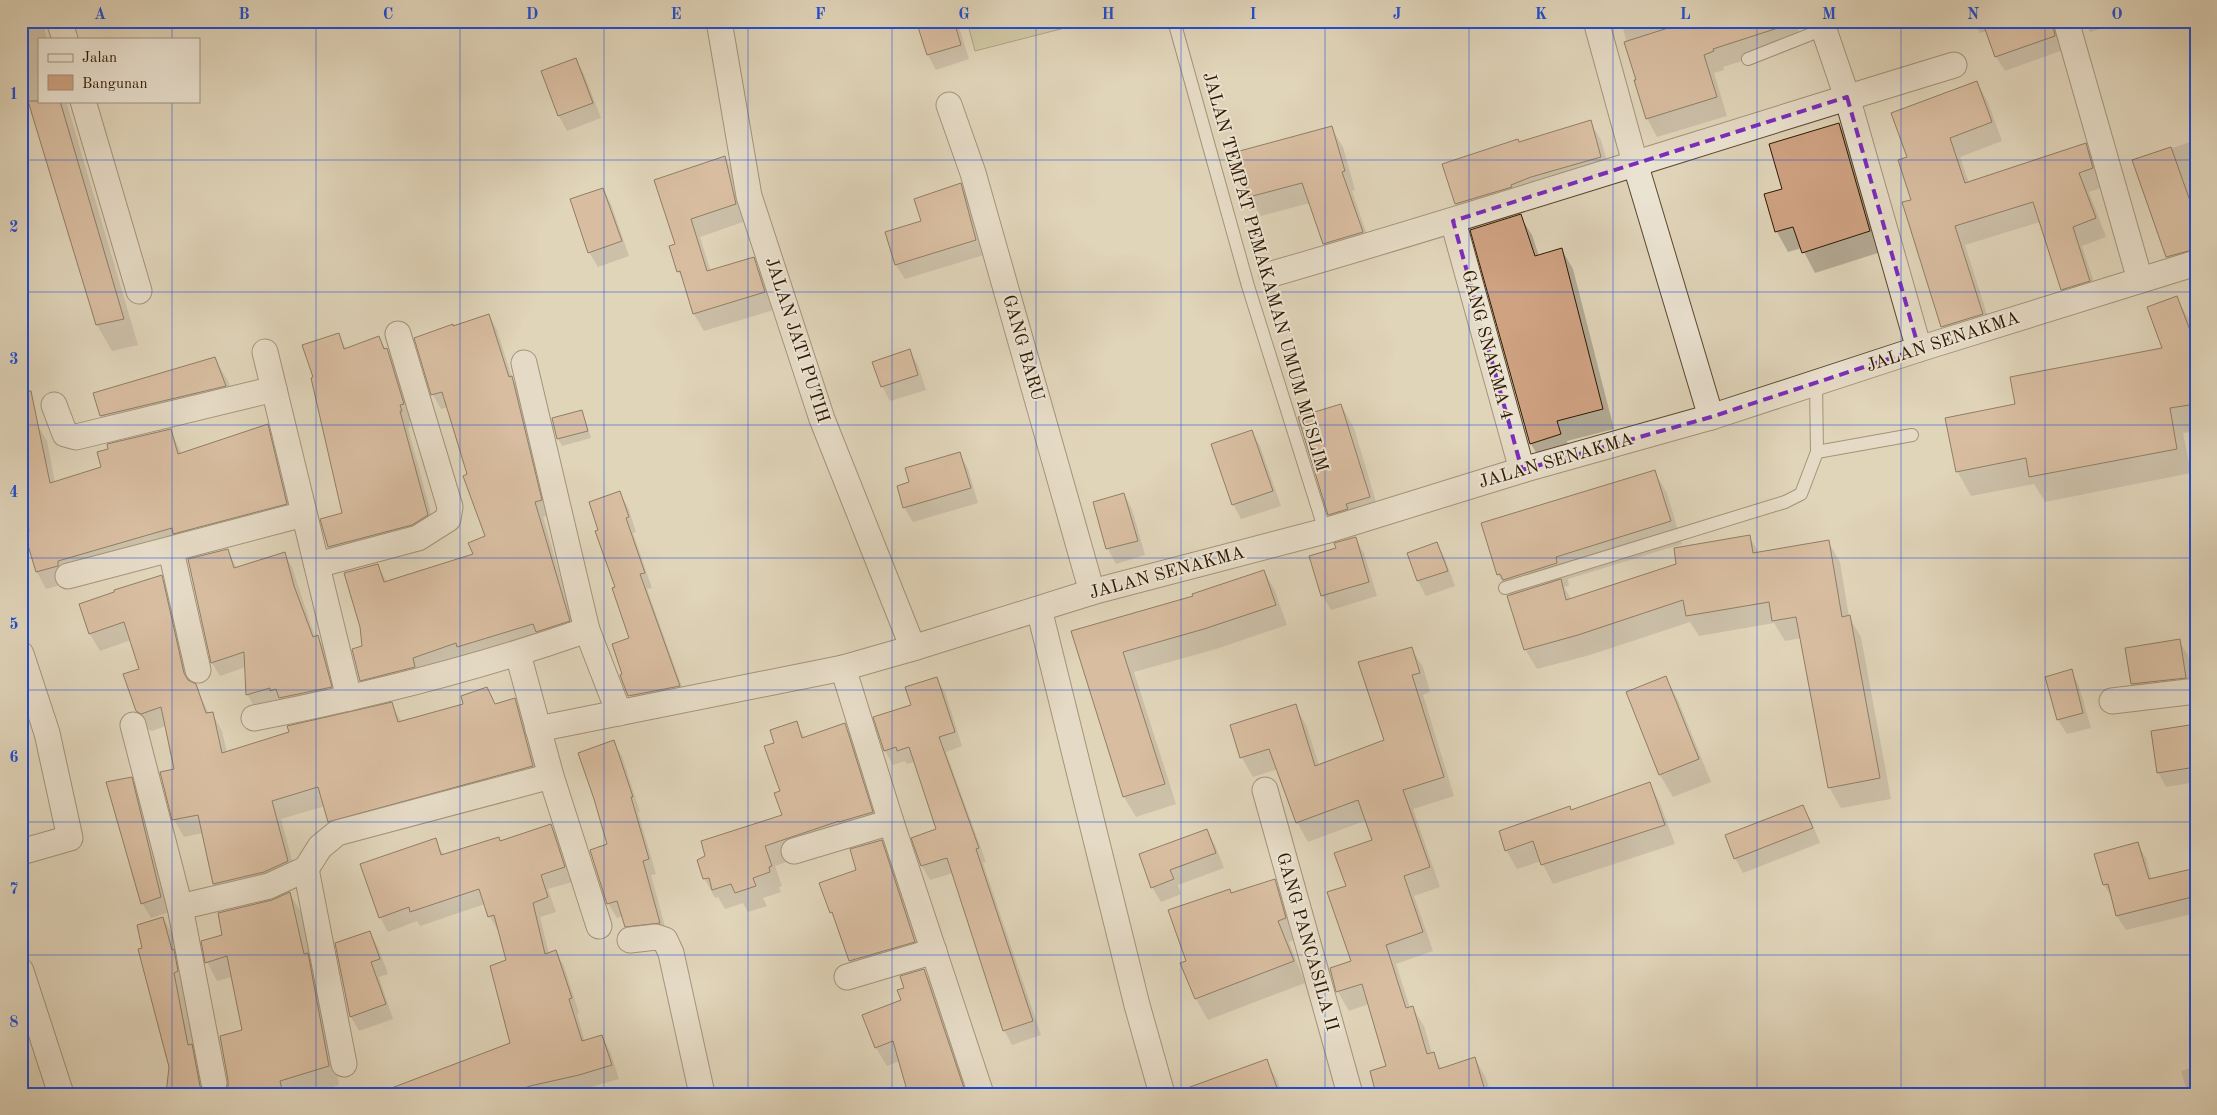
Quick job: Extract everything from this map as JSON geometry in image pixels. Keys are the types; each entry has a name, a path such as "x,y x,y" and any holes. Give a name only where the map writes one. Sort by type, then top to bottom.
{"street":[{"path":"60,21 65,38"},
{"name":"JALAN JATI PUTIH","path":"719,21 749,196 822,419 913,648"},
{"path":"1596,21 1635,163 1711,417"},
{"path":"2066,21 2140,280"},
{"path":"1822,25 1847,96 1919,349"},
{"path":"1272,274 1453,221 1847,96 1954,65"},
{"path":"83,102 139,291"},
{"name":"GANG BARU","path":"949,105 973,173 1092,592"},
{"name":"GANG SNAKMA 4","path":"1453,221 1522,470"},
{"name":"JALAN SENAKMA","path":"538,729 843,668 1092,592 1325,531 1522,470 1711,417 1919,349 2196,263"},
{"path":"318,565 418,538 448,519 450,507 398,334"},
{"path":"265,352 349,698"},
{"path":"524,364 587,630 620,713"},
{"path":"54,406 65,434 76,437 274,389"},
{"path":"68,576 304,514"},
{"path":"171,550 198,670"},
{"path":"1038,608 1137,1005 1162,1094"},
{"path":"254,718 404,686 518,654 587,630"},
{"path":"21,654 47,733 70,838 21,852"},
{"path":"518,654 551,776 599,926"},
{"path":"843,668 891,822 981,1094"},
{"path":"2112,701 2196,691"},
{"path":"133,726 180,907 214,1083"},
{"path":"180,907 269,886 306,869 320,847 337,834 551,776"},
{"name":"GANG PANCASILA II","path":"1265,790 1350,1094"},
{"path":"794,852 891,822"},
{"path":"306,869 344,1064"},
{"path":"630,940 656,937 665,940 671,954 702,1094"},
{"path":"847,977 934,951"},
{"path":"21,972 61,1094"}],"lane":[{"name":"JALAN TEMPAT PEMAKAMAN UMUM MUSLIM","path":"1174,21 1248,286 1325,531"},
{"path":"1748,59 1822,25"},
{"path":"1506,588 1785,502 1801,494 1817,452 1816,383"},
{"path":"1817,452 1912,435"}],"highlighted area":[{"path":"1847,97 1919,349 1711,417 1522,470 1453,221"}],"shaded area":[{"path":"967,21 1092,21 975,51"}],"building":[{"path":"916,21 954,21 961,45 927,55"},
{"path":"1690,21 1784,21 1784,26 1713,49 1714,51 1704,55 1717,97 1646,119 1624,42"},
{"path":"1982,21 2052,21 2055,36 1995,57"},
{"path":"576,58 593,103 558,116 541,71"},
{"path":"1977,81 1992,122 1950,138 1965,183 2086,143 2093,168 2079,173 2096,218 2073,227 2090,281 2061,290 2033,202 1955,226 1983,314 1941,327 1902,202 1911,200 1898,160 1907,157 1891,113"},
{"path":"28,101 60,102 124,319 96,325"},
{"path":"1591,120 1601,157 1531,177 1511,185 1512,187 1455,204 1442,164 1518,139 1519,142"},
{"path":"1839,123 1870,231 1802,253 1793,227 1775,232 1764,194 1782,189 1769,144"},
{"path":"1332,126 1345,171 1342,172 1363,232 1323,244 1302,183 1249,197 1236,152"},
{"path":"2171,147 2196,218 2196,249 2166,257 2132,160"},
{"path":"725,156 736,204 691,219 707,271 754,257 765,292 693,314 680,271 677,272 669,246 675,244 654,180"},
{"path":"961,183 976,240 895,265 885,232 921,221 914,199"},
{"path":"603,188 622,241 588,253 570,199"},
{"path":"1521,214 1535,256 1562,248 1603,409 1557,421 1561,434 1530,444 1470,230"},
{"path":"2177,296 2196,346 2196,404 2170,408 2177,449 2029,477 2026,458 1956,472 1945,418 2015,404 2010,377 2162,348 2147,307"},
{"path":"489,314 509,377 512,376 542,500 535,502 570,621 536,632 533,624 457,647 456,643 413,658 415,667 360,681 352,649 362,646 360,627 344,573 378,564 384,582 473,554 468,543 485,536 463,476 467,474 442,392 431,395 414,338"},
{"path":"339,333 344,349 379,336 384,349 387,348 404,404 400,405 402,411 400,411 428,515 412,525 328,547 320,519 342,513 311,378 313,377 302,345"},
{"path":"910,349 918,375 881,387 872,362"},
{"path":"215,357 226,386 100,416 93,393"},
{"path":"31,391 50,483 101,467 97,452 108,449 107,444 171,429 178,454 268,424 287,504 173,534 172,528 58,561 58,566 36,572 24,532 29,531 21,496 21,392"},
{"path":"1341,404 1370,497 1346,504 1348,509 1328,515 1298,417"},
{"path":"582,410 588,431 557,439 552,418"},
{"path":"1252,430 1273,491 1232,505 1211,444"},
{"path":"960,452 971,488 903,508 897,486 909,482 905,468"},
{"path":"1655,470 1671,521 1556,557 1557,563 1503,580 1500,574 1497,575 1481,523"},
{"path":"620,491 629,517 626,518 645,573 640,574 680,686 628,696 612,644 629,638 612,588 615,587 595,531 598,530 589,502"},
{"path":"1124,493 1138,541 1106,549 1093,502"},
{"path":"1750,535 1753,553 1829,540 1842,617 1850,615 1880,778 1828,788 1796,617 1772,621 1769,602 1686,616 1683,600 1578,635 1524,650 1507,596 1561,579 1566,600 1676,564 1674,548"},
{"path":"1356,537 1369,582 1321,596 1309,556 1336,548 1334,543"},
{"path":"1437,542 1448,571 1417,581 1407,553"},
{"path":"228,549 234,568 285,552 294,586 313,637 318,635 332,687 279,698 276,689 270,691 270,688 246,695 244,652 211,663 188,559"},
{"path":"1264,570 1276,605 1204,629 1123,652 1165,784 1123,797 1071,631 1193,596 1192,594"},
{"path":"162,575 184,673 188,680 196,684 206,713 213,712 222,753 289,732 287,726 392,702 398,722 463,704 461,696 487,687 495,704 515,698 533,766 328,822 318,787 272,801 288,861 264,872 213,884 198,815 172,820 160,772 174,769 161,707 141,714 136,711 123,674 139,669 124,622 89,634 79,604 114,592 114,590"},
{"path":"2180,639 2186,678 2131,684 2125,648"},
{"path":"1412,647 1420,673 1412,675 1444,777 1403,790 1430,867 1404,876 1423,932 1386,945 1406,1008 1413,1006 1427,1054 1434,1052 1439,1069 1475,1057 1486,1094 1376,1094 1370,1071 1386,1066 1362,984 1336,992 1330,968 1351,961 1327,892 1346,886 1334,853 1372,840 1358,800 1296,823 1269,749 1240,758 1230,725 1296,704 1315,766 1384,740 1358,662"},
{"path":"2072,669 2083,713 2057,720 2045,677"},
{"path":"1666,676 1699,759 1659,775 1626,692"},
{"path":"937,677 955,732 939,737 979,848 976,849 1033,1021 1003,1031 947,858 921,866 911,838 936,829 909,747 897,751 896,747 884,751 873,717 911,705 905,687"},
{"path":"797,721 802,738 845,723 873,812 839,821 765,846 772,866 769,867 770,872 753,878 756,886 735,893 731,884 712,890 709,878 703,879 697,860 705,856 701,841 782,815 774,793 780,791 764,746 774,743 770,730"},
{"path":"2196,724 2196,767 2157,773 2151,731"},
{"path":"614,740 633,797 631,797 649,859 643,861 660,923 625,927 617,901 607,904 590,850 607,844 578,753"},
{"path":"132,777 161,897 141,904 106,782"},
{"path":"1650,782 1665,825 1541,865 1533,841 1505,851 1499,831 1570,806 1571,810"},
{"path":"1803,805 1813,828 1734,859 1725,835"},
{"path":"551,824 565,867 541,875 548,897 533,903 545,954 556,950 572,998 569,999 582,1041 602,1035 612,1065 579,1075 530,1086 509,1094 381,1094 381,1092 510,1043 490,966 506,960 494,915 488,917 479,889 410,912 409,907 379,918 360,864 436,838 441,855 499,837 500,841"},
{"path":"1207,829 1216,853 1170,870 1174,879 1151,888 1139,854"},
{"path":"882,840 915,942 849,961 832,912 830,913 819,883 856,870 850,849"},
{"path":"2138,842 2149,879 2196,868 2196,896 2116,916 2108,884 2103,885 2094,854"},
{"path":"1275,879 1286,918 1278,921 1294,961 1195,999 1180,963 1186,961 1168,910 1230,889 1231,893"},
{"path":"290,892 304,954 308,953 329,1066 280,1081 283,1094 223,1094 228,1087 228,1080 220,1036 242,1030 227,956 205,963 201,941 222,935 218,913 272,900"},
{"path":"163,917 172,950 174,949 178,971 174,973 188,1045 192,1044 200,1086 205,1094 166,1094 169,1067 138,949 142,948 137,925"},
{"path":"370,931 380,959 371,962 386,1004 350,1017 335,943"},
{"path":"924,969 966,1094 908,1094 893,1041 875,1048 862,1015 901,1000 897,990 904,988 900,976"},
{"path":"1267,1059 1279,1094 1179,1094 1179,1091"}]}
